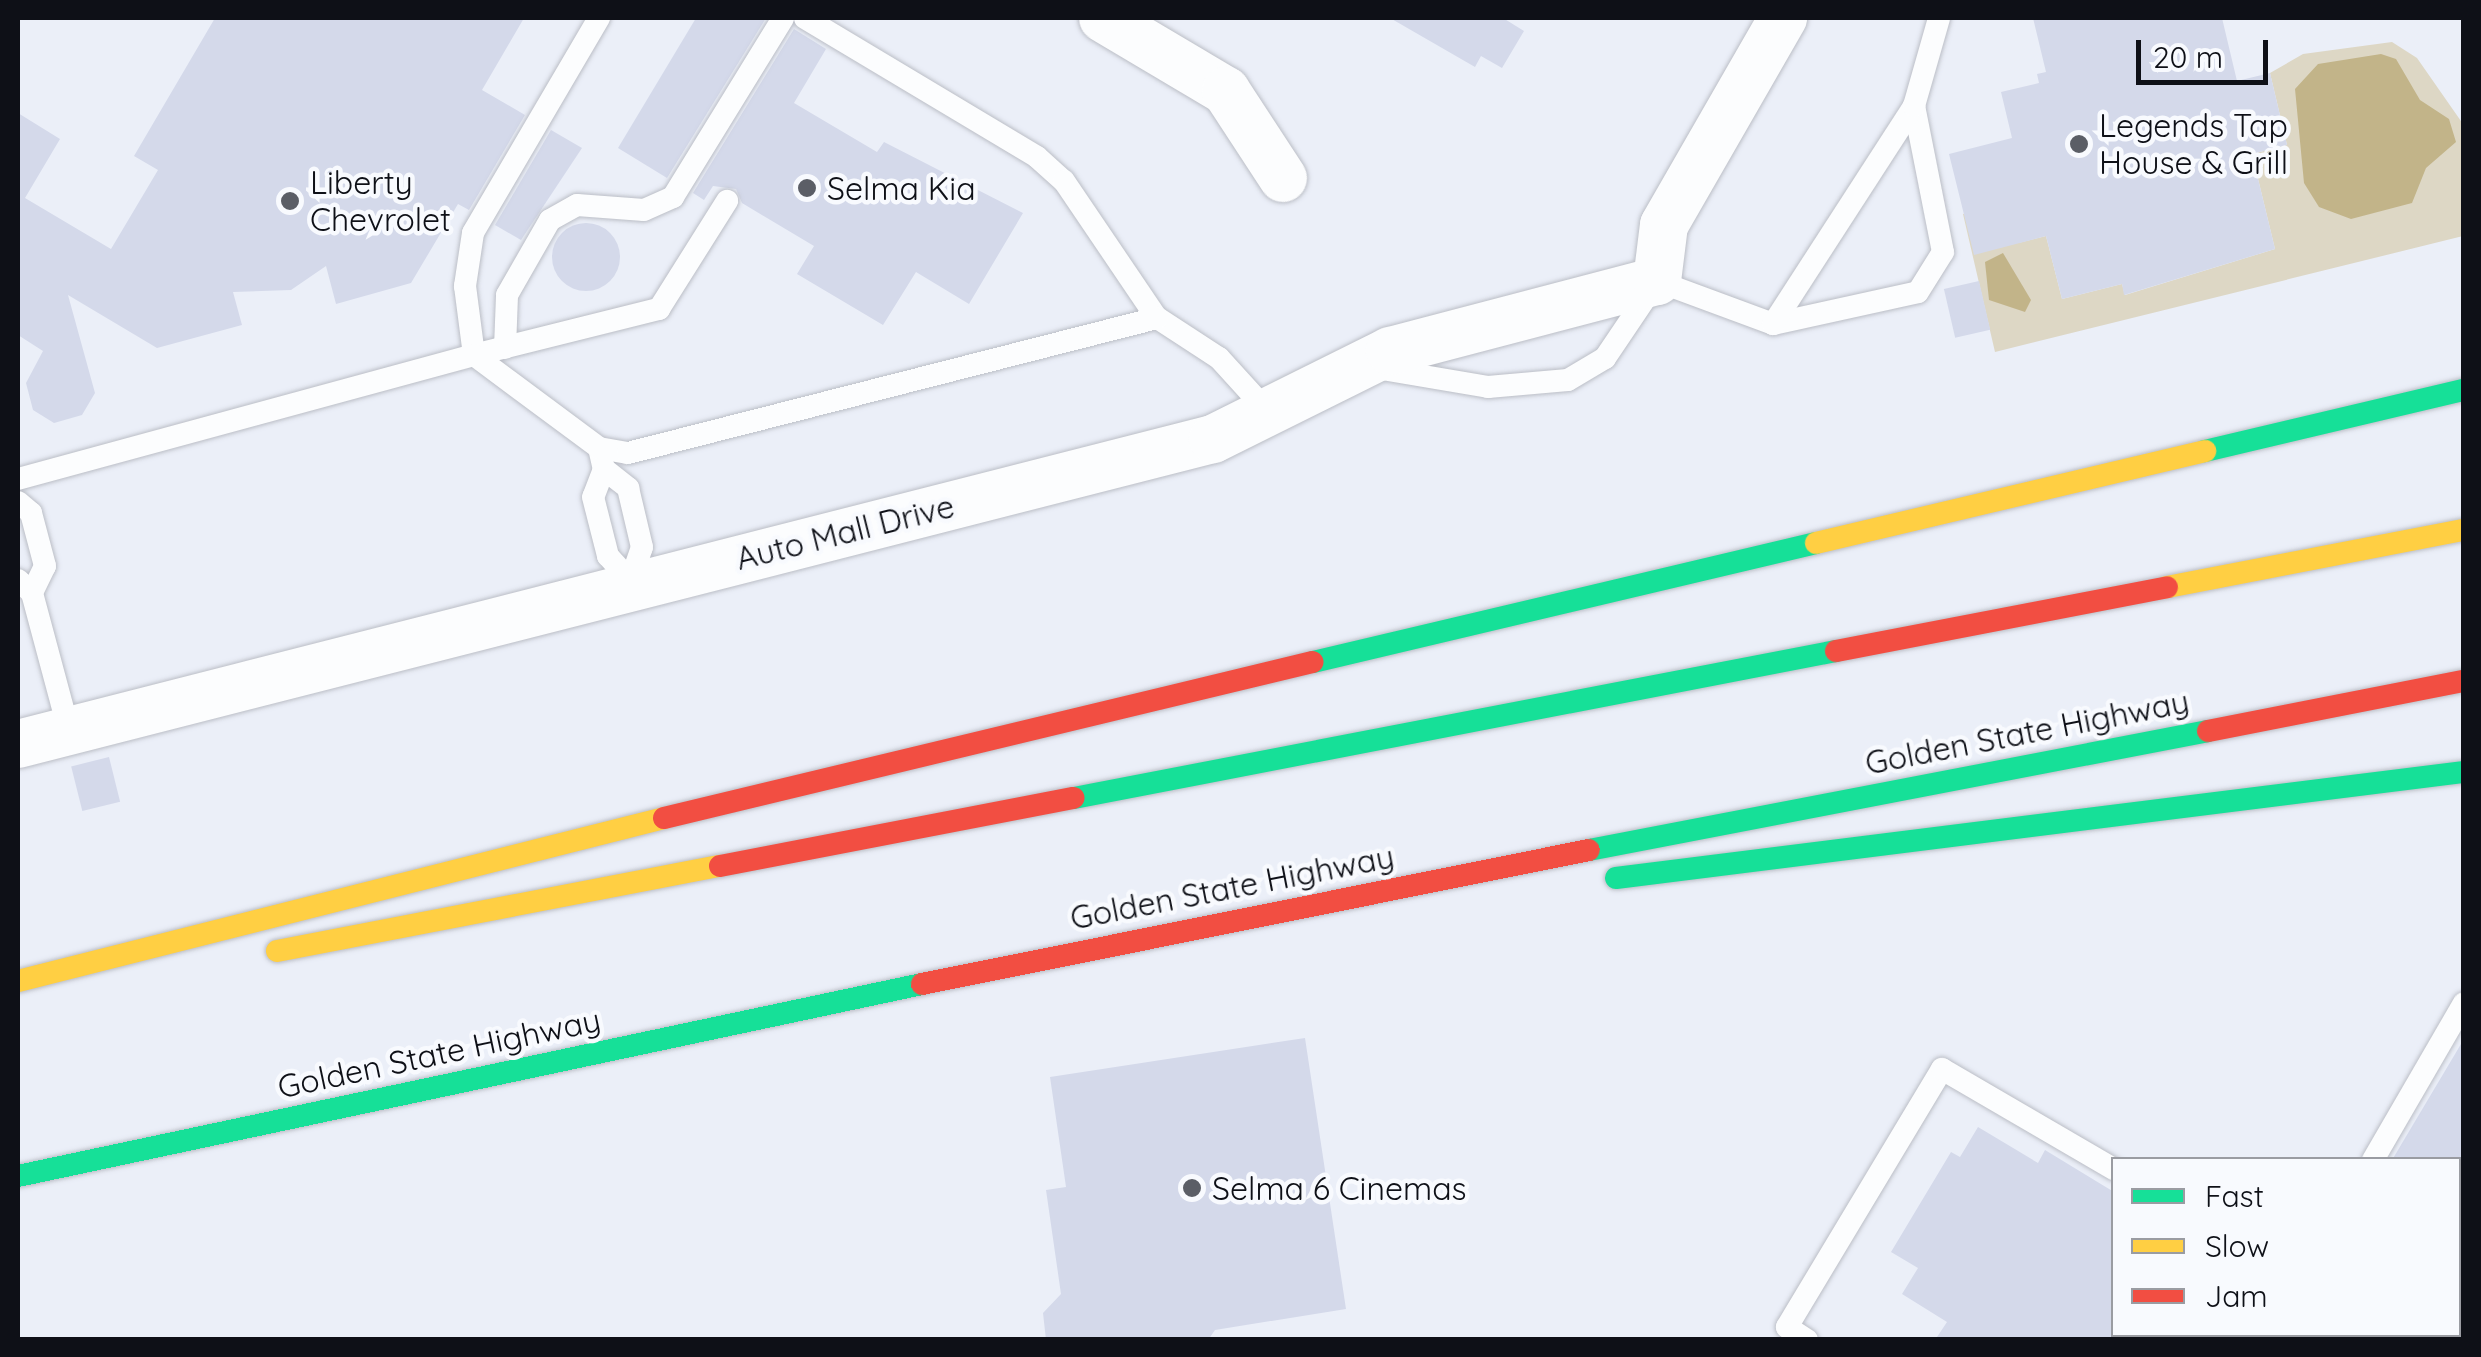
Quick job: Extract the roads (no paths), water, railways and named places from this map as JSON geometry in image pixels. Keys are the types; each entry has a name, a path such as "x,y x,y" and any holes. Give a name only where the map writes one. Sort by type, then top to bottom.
{"highway":[{"path":"18,981 895,760 2464,390"},
{"path":"252,956 2464,530"},
{"name":"Golden State Highway","path":"18,1176 1181,929 2464,681"},
{"path":"1591,881 2274,802 2464,772"},
{"path":"1181,929 1532,888"},
{"path":"18,1001 135,978"}],"street":[{"path":"1103,18 1226,91 1283,178"},
{"path":"1657,281 1664,224 1772,28"},
{"name":"Auto Mall Drive","path":"18,744 633,581 1213,438 1390,351 1657,281"}],"lane":[{"path":"599,18 473,233 465,286 474,355 601,458 628,488 642,547 633,581"},
{"path":"505,348 507,295 550,220 577,205 644,210 673,197 783,18"},
{"path":"805,18 1037,157 1064,181 1156,318 1219,358 1269,413"},
{"path":"1774,324 1914,106 1939,18"},
{"path":"1325,380 1395,369 1488,387 1568,380 1605,358 1657,281 1774,324 1918,292 1942,252 1914,106"},
{"path":"18,479 659,308 727,202"},
{"path":"601,458 1156,318"},
{"path":"601,458 593,498 608,556 633,581"},
{"path":"18,502 32,513 45,566 25,586 69,730"},
{"path":"2375,1157 2464,1003"},
{"path":"1807,1340 1787,1328 1942,1069 2111,1166"}],"place":[{"name":"Legends Tap House & Grill","path":"2079,144"},
{"name":"Selma Kia","path":"807,188"},
{"name":"Liberty Chevrolet","path":"290,201"},
{"name":"Selma 6 Cinemas","path":"1192,1188"}]}
